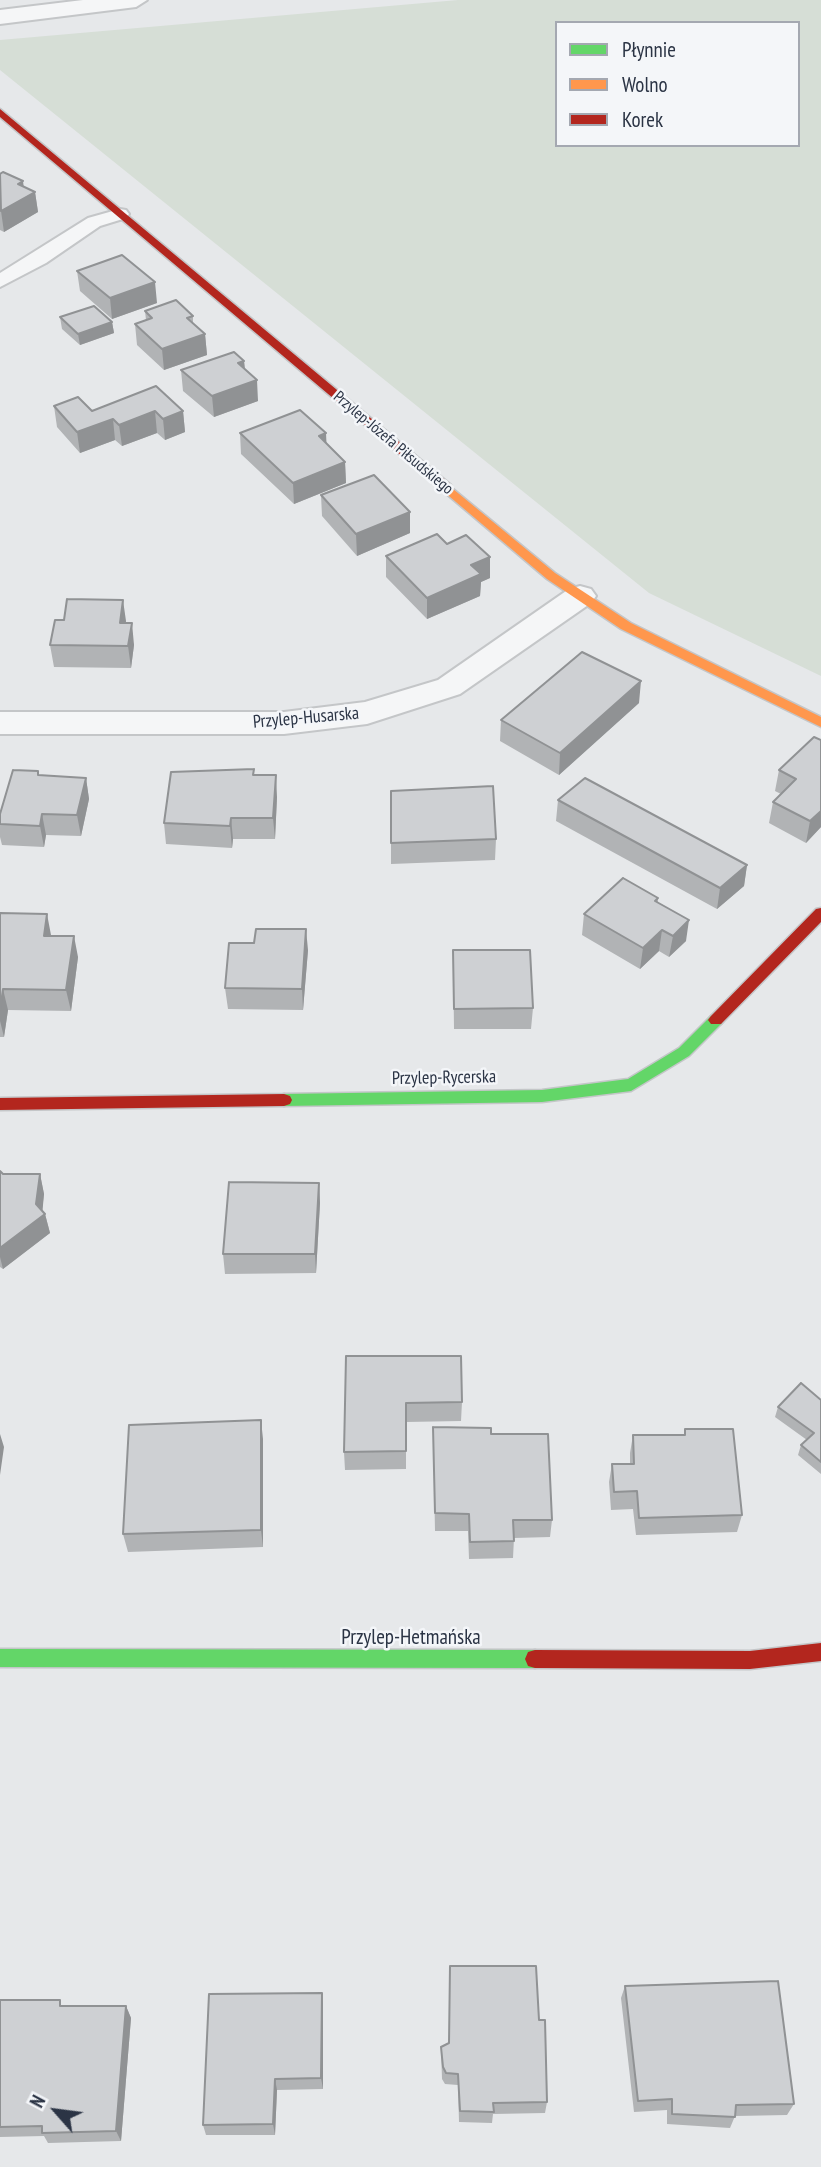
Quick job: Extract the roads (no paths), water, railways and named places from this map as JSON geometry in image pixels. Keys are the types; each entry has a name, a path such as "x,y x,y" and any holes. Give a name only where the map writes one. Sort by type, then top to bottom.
{"street":[{"path":"0,18 136,0"},
{"name":"Przylep-Józefa Piłsudskiego","path":"0,113 551,576 626,626 821,723"},
{"name":"Przylep-Husarska","path":"0,723 284,723 367,713 449,687 580,596"},
{"name":"Przylep-Rycerska","path":"0,1104 542,1096 631,1084 684,1052 821,913"},
{"name":"Przylep-Hetmańska","path":"0,1658 750,1660 821,1652"}],"lane":[{"path":"0,281 94,222 120,214"}]}
